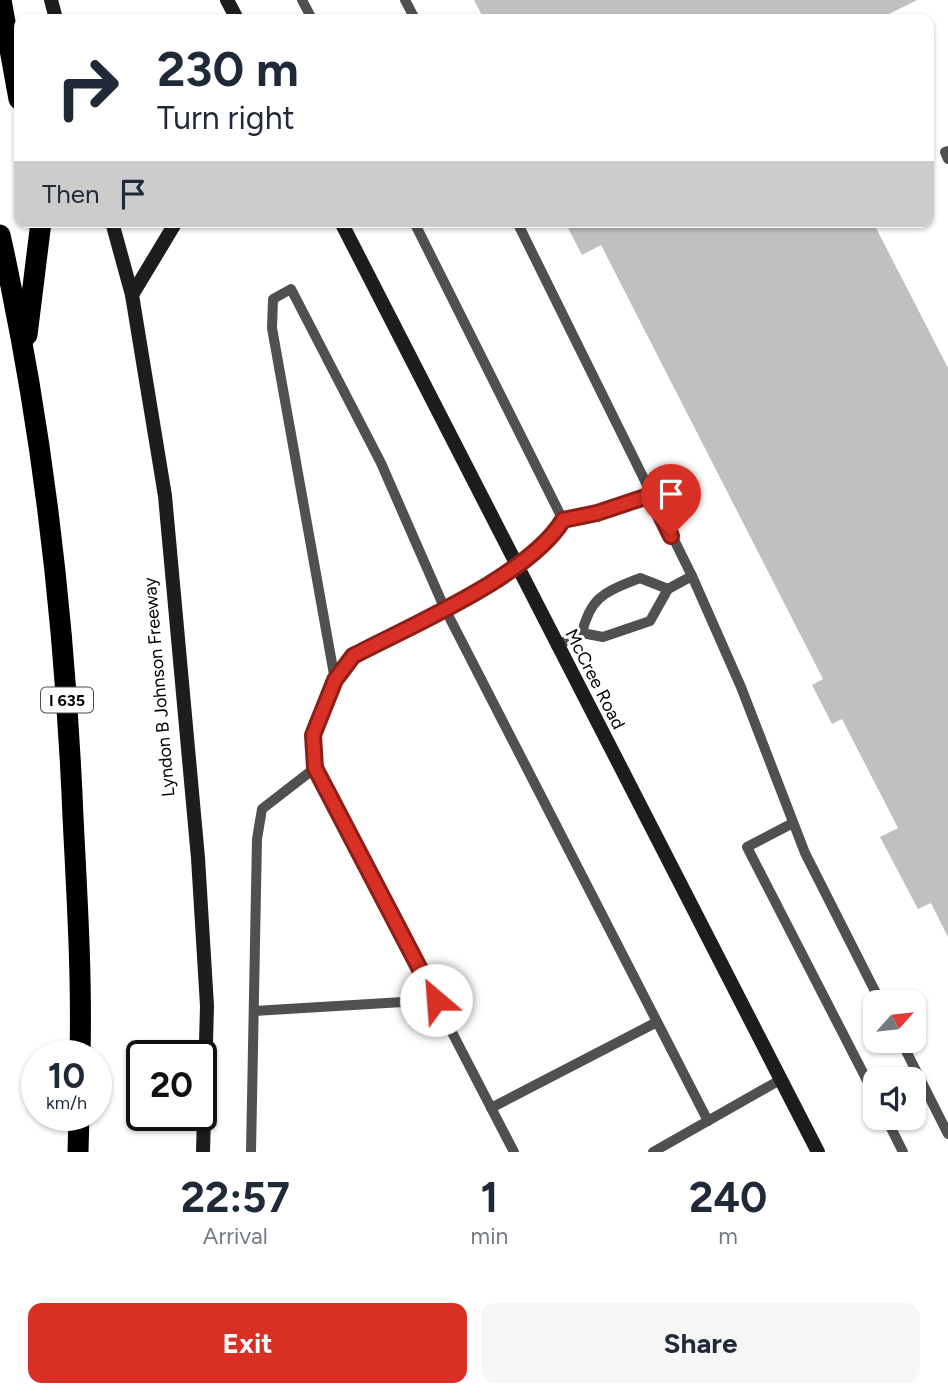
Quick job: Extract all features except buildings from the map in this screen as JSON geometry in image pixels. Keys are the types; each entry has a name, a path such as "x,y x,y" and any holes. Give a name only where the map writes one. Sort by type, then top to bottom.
{"highway":[{"path":"1,0 14,72"},
{"path":"25,347 40,228"},
{"name":"I 635","path":"0,235 25,347 52,542 70,725 82,988 80,1040"},
{"path":"78,1152 79,1131"}],"main road":[{"name":"Lyndon B Johnson Freeway","path":"115,228 132,295 165,496 198,858 207,1006 203,1152"},
{"path":"132,295 172,228"},
{"name":"McCree Road","path":"344,228 556,646 818,1152"}],"lane":[{"path":"948,151 945,152 948,159"},
{"path":"417,228 563,520"},
{"path":"520,228 692,576 741,687 805,853 874,990"},
{"path":"335,680 272,328 274,299 292,289 381,463 444,607 708,1121"},
{"path":"513,1152 315,768 313,735 335,680 353,656 517,568 553,536 563,520 597,513 651,495"},
{"path":"556,646 582,633 603,636 650,621 668,589 692,576"},
{"path":"582,633 588,609 604,593 640,578 668,589"},
{"path":"251,1152 257,839 262,809 315,768"},
{"path":"793,822 747,847 863,1073"},
{"path":"254,1011 436,1000"},
{"path":"491,1108 657,1022"},
{"path":"908,1054 948,1134"},
{"path":"653,1152 780,1080"},
{"path":"892,1130 903,1152"}],"route":[{"path":"436,1000 315,768 313,735 335,680 353,656 517,568 553,536 563,520 597,513 651,495 671,536"}]}
